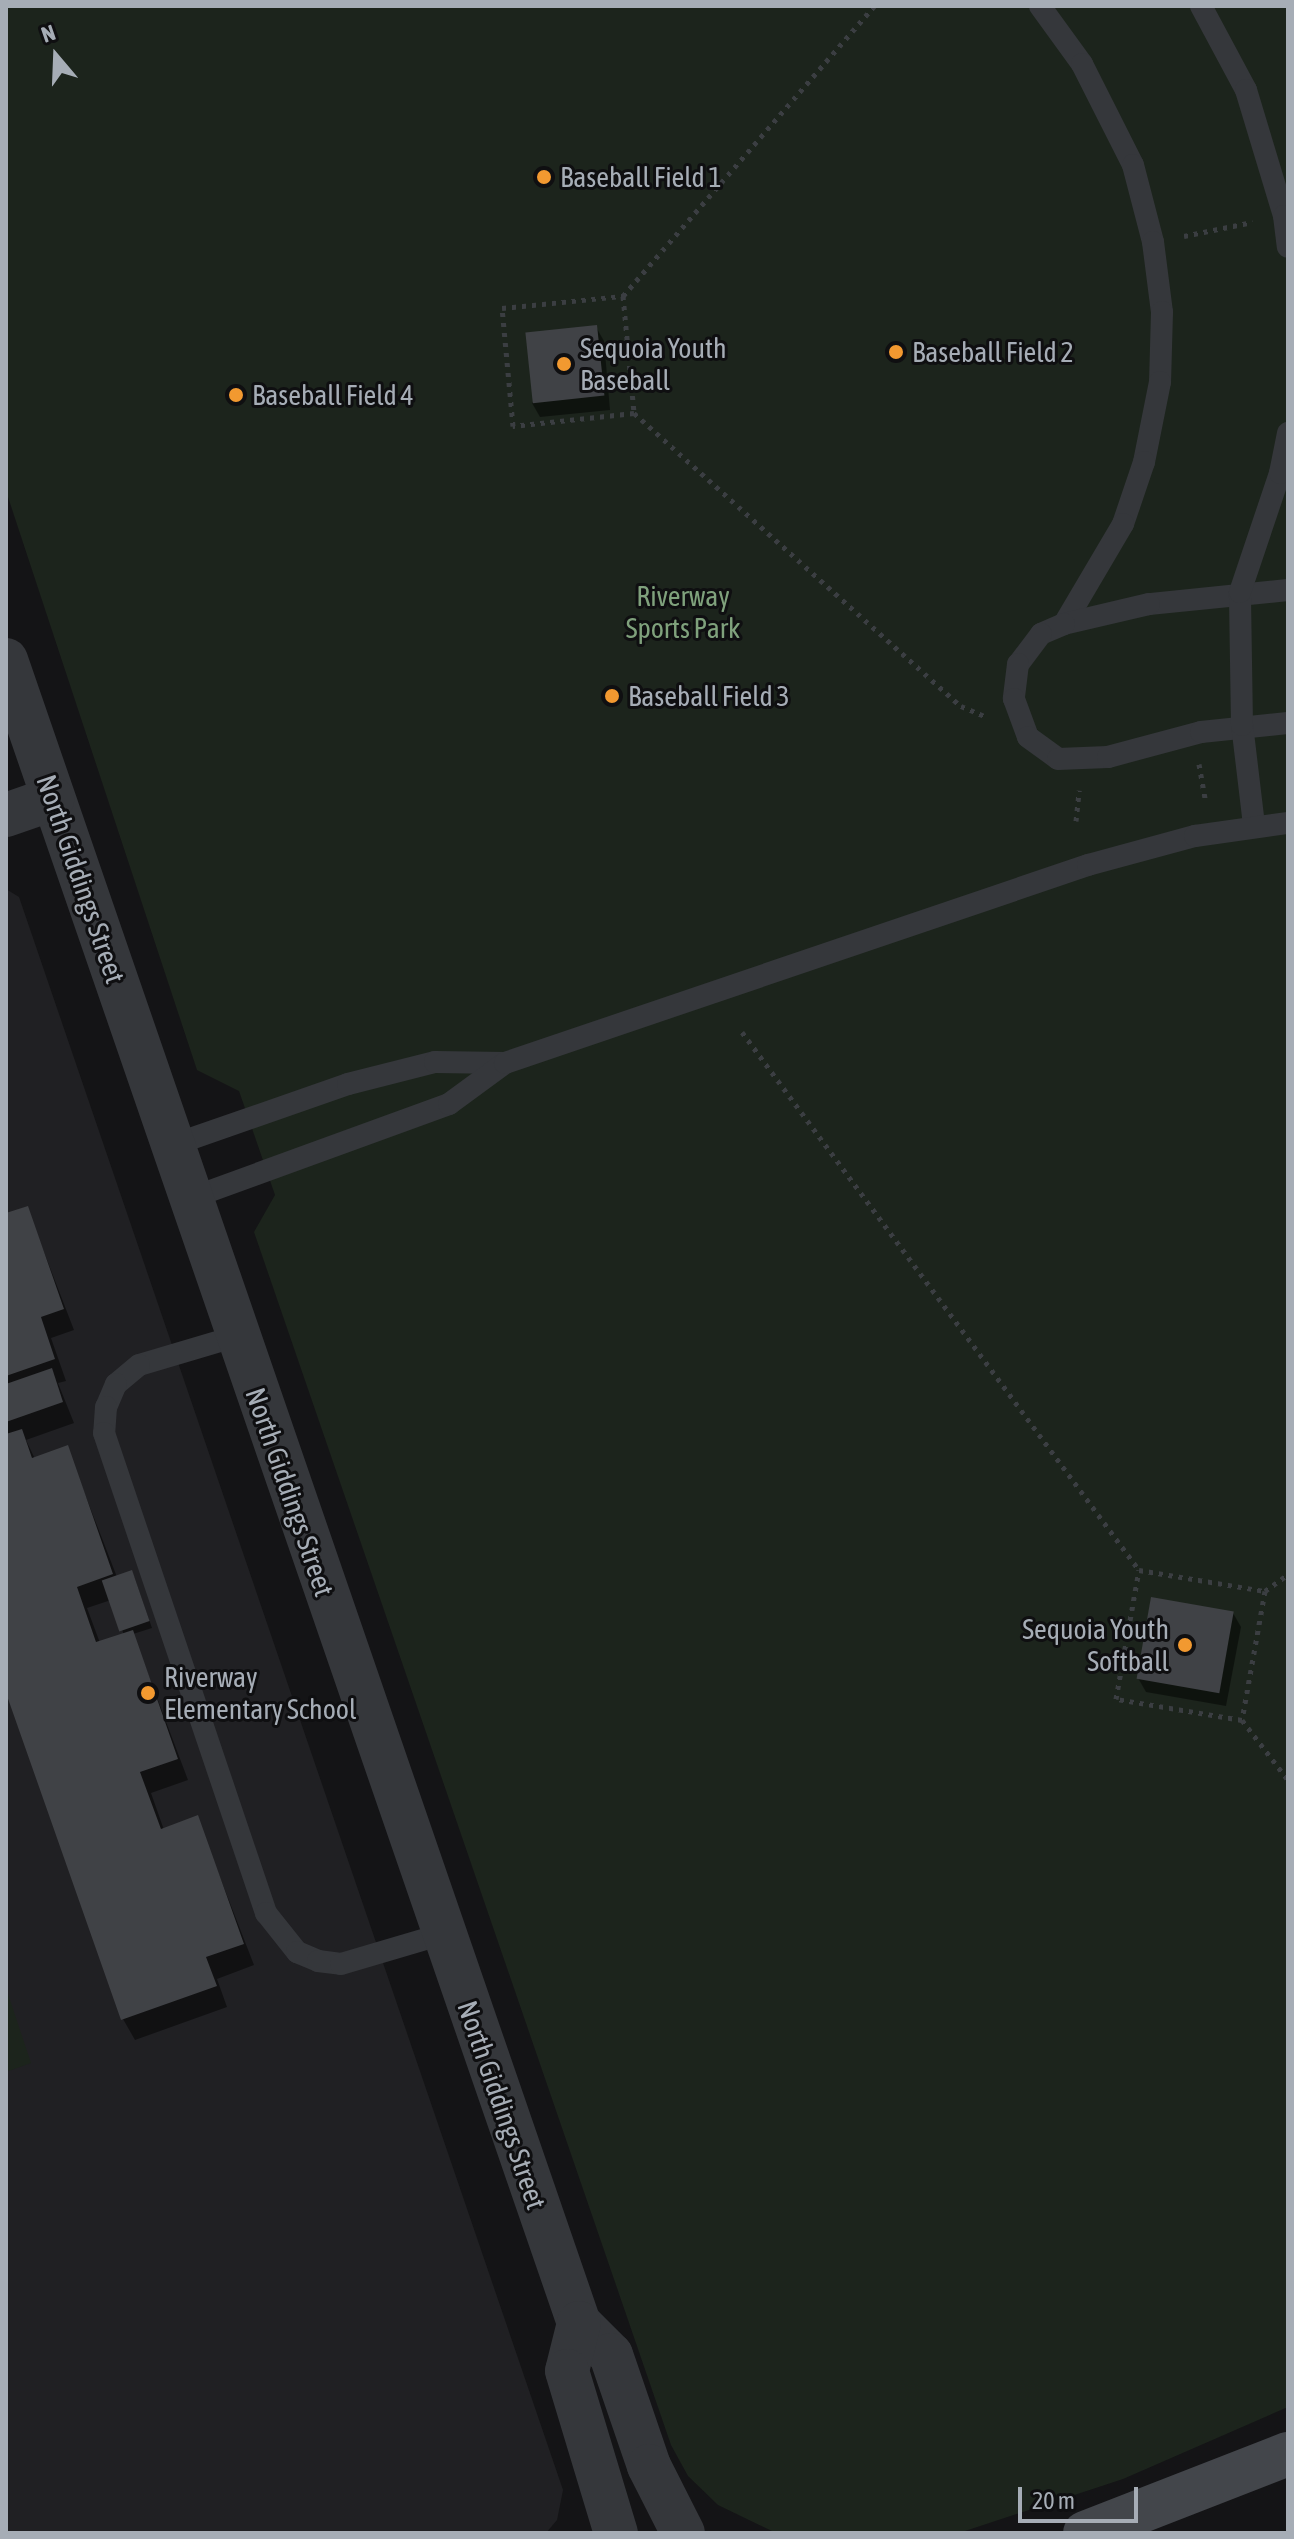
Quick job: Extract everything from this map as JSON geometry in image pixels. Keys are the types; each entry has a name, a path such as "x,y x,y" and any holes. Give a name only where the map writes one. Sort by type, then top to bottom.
{"street":[{"name":"North Giddings Street","path":"6,660 579,2323 611,2355 649,2466 683,2533"},
{"path":"6,815 52,799"},
{"path":"579,2323 567,2371 616,2533"},
{"path":"1085,2533 1288,2454"}],"lane":[{"path":"1040,6 1082,64 1133,165 1153,242 1162,312 1160,382 1144,462 1123,524 1064,624"},
{"path":"1201,6 1246,90 1281,204 1288,247"},
{"path":"1254,825 1242,725 1240,592 1280,473 1288,433"},
{"path":"1288,590 1240,592 1064,624 1041,634 1018,664 1014,699 1028,737 1058,759 1108,757 1242,725 1288,723"},
{"path":"191,1198 449,1104 505,1063 1088,865 1254,825 1288,823"},
{"path":"173,1145 348,1084 435,1062 505,1063"},
{"path":"237,1336 139,1365 116,1384 106,1407 104,1433 261,1898 282,1936 297,1952 318,1961 341,1964 443,1934"}],"path":[{"path":"634,413 513,426 502,308 623,296 874,6"},
{"path":"1181,236 1258,221"},
{"path":"623,296 634,413 961,706 996,720"},
{"path":"742,1032 1139,1570 1265,1591"},
{"path":"1139,1570 1116,1699 1242,1720 1288,1780"},
{"path":"1242,1720 1265,1591 1288,1574"}],"shaded area":[{"name":"Riverway Elementary School","path":"6,889 19,897 563,2490 557,2520 546,2533 6,2533"}],"green space":[{"name":"Riverway Sports Park","path":"6,6 1288,6 1288,2407 1123,2479 959,2533 776,2533 718,2505 688,2476 671,2445 254,1232 275,1195 239,1091 197,1070 6,491"},
{"path":"6,1988 31,2063 6,2072"}],"building":[{"name":"Sequoia Youth Baseball","path":"597,325 604,396 533,403 525,333"},
{"path":"28,1206 64,1309 41,1317 55,1359 6,1376 6,1213"},
{"path":"52,1368 63,1402 6,1422 6,1384"},
{"path":"22,1429 32,1458 68,1445 113,1574 77,1587 96,1642 133,1630 178,1759 140,1772 161,1829 198,1815 244,1944 206,1957 217,1986 121,2020 6,1693 6,1434"},
{"path":"132,1570 150,1621 119,1631 102,1580"},
{"name":"Sequoia Youth Softball","path":"1151,1597 1234,1612 1219,1693 1137,1679"}],"place":[{"name":"Baseball Field 1","path":"544,177"},
{"name":"Baseball Field 2","path":"896,352"},
{"name":"Sequoia Youth Baseball","path":"564,364"},
{"name":"Baseball Field 4","path":"236,395"},
{"name":"Baseball Field 3","path":"612,696"},
{"name":"Sequoia Youth Softball","path":"1185,1645"},
{"name":"Riverway Elementary School","path":"148,1693"}]}
